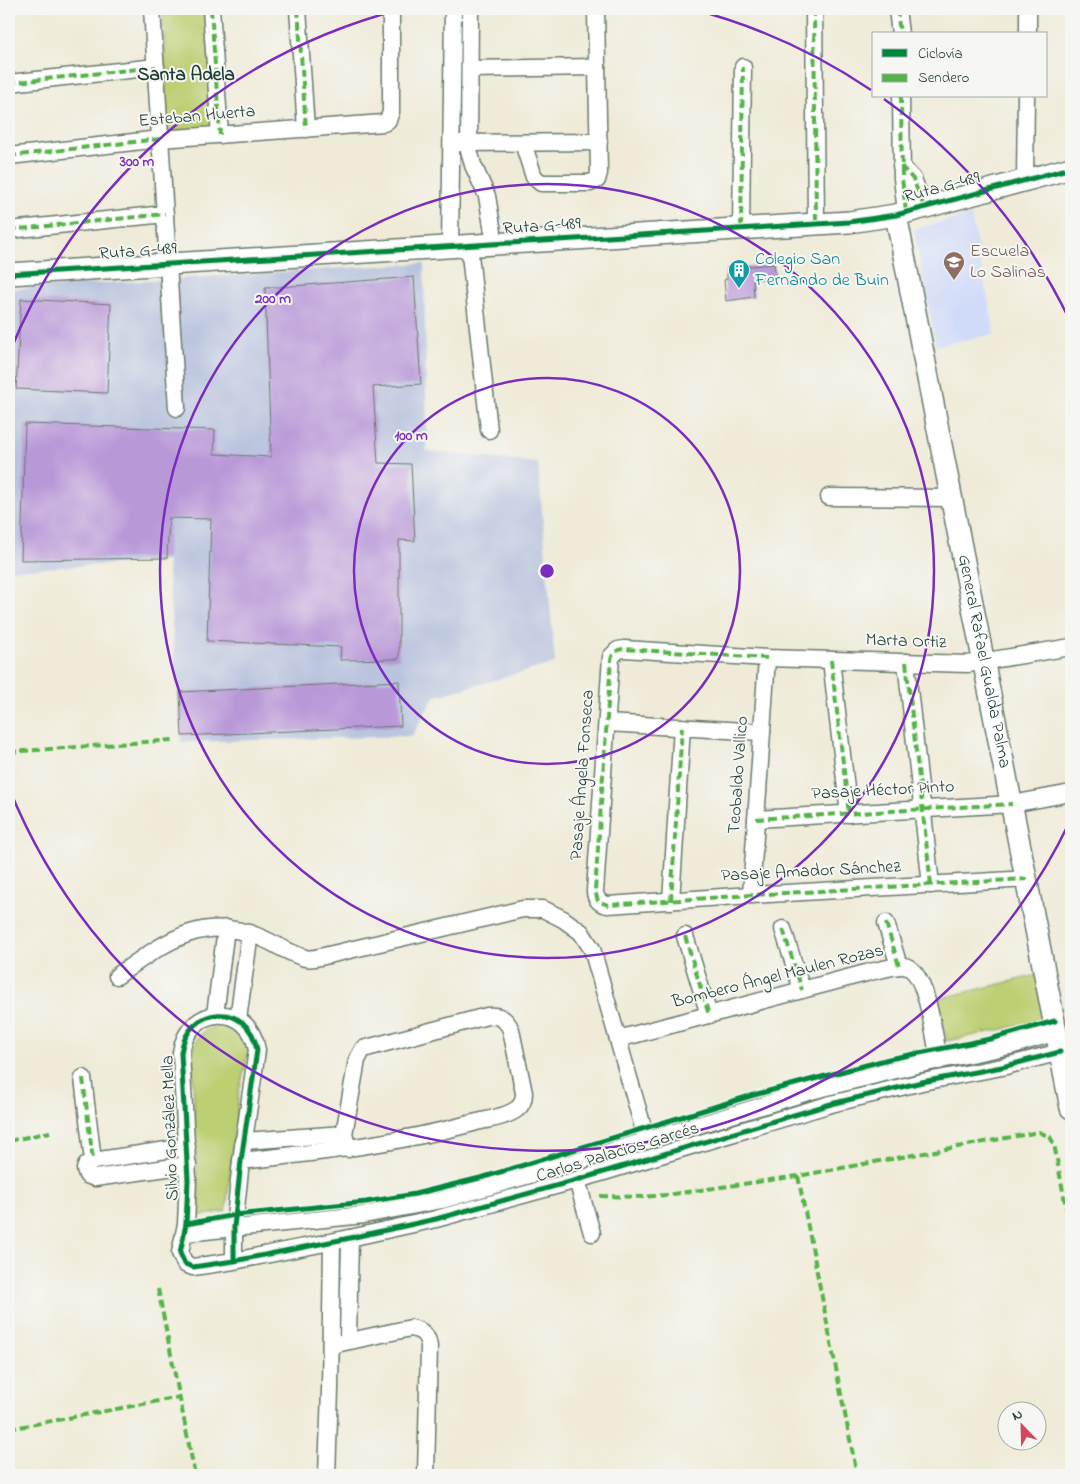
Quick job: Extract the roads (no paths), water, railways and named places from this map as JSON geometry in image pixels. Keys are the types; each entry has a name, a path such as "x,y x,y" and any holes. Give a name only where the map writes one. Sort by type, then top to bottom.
{"main road":[{"name":"Ruta G-489","path":"9,274 870,219 909,211 1071,168"},
{"name":"General Rafael Gualda Palma","path":"909,211 953,498 983,662 1071,1108"}],"street":[{"path":"152,9 177,408"},
{"path":"212,9 220,135"},
{"path":"298,9 306,129"},
{"name":"Esteban Huerta","path":"9,156 160,139 379,124 388,120 391,112 391,9"},
{"path":"453,9 452,143 460,246 490,430"},
{"path":"470,9 469,142 471,158 490,206 495,244"},
{"path":"523,143 534,176 541,183 590,183 597,180 599,173 599,142 596,9"},
{"path":"814,9 816,223"},
{"path":"897,9 900,32"},
{"path":"1028,9 1028,32"},
{"path":"9,83 156,67"},
{"path":"470,69 597,67"},
{"path":"741,228 742,67"},
{"path":"901,98 901,166 916,185 909,211"},
{"path":"1024,180 1026,98"},
{"path":"452,143 599,142"},
{"path":"9,230 165,214"},
{"path":"829,497 953,498"},
{"name":"Marta Ortiz","path":"615,652 624,649 767,658 968,664 1071,647"},
{"name":"Pasaje Ángela Fonseca","path":"598,901 595,891 606,723 611,660 615,652"},
{"name":"Teobaldo Vallico","path":"751,895 767,658"},
{"path":"831,660 849,814"},
{"path":"906,662 932,885"},
{"path":"606,723 762,732"},
{"path":"671,901 682,727"},
{"name":"Pasaje Héctor Pinto","path":"756,819 1012,804 1071,793"},
{"name":"Pasaje Amador Sánchez","path":"598,901 608,905 1027,880"},
{"path":"117,976 160,946 184,934 226,928 250,933 306,959 523,909 543,909 563,919 581,932 592,949 647,1141"},
{"path":"886,923 899,966"},
{"path":"226,928 215,1015 238,1019 250,1029 258,1050 243,1141 234,1227 234,1261"},
{"path":"783,929 802,990"},
{"path":"238,1019 250,933"},
{"path":"685,936 710,1015"},
{"name":"Bombero Ángel Maulen Rozas","path":"618,1039 866,973 903,966 912,969 922,983 939,1061"},
{"name":"Silvio González Mella","path":"182,1261 180,1253 185,1233 188,1165 181,1046 193,1025 205,1017 215,1015"},
{"path":"241,1161 346,1142 460,1127 503,1115 518,1108 522,1103 524,1093 508,1023 499,1016 487,1016 363,1049 357,1060 346,1142"},
{"name":"Carlos Palacios Garcés","path":"185,1233 317,1220 413,1206 478,1190 820,1089 1010,1046 1058,1042"},
{"name":"Carlos Palacios Garcés","path":"182,1261 188,1266 193,1267 234,1261 332,1242 477,1208 831,1104 922,1082 1002,1067 1058,1042"},
{"path":"83,1078 93,1161"},
{"name":"Carlos Palacios Garcés","path":"693,1127 698,1144"},
{"path":"243,1141 346,1142"},
{"path":"186,1147 93,1161 87,1164 85,1169 87,1175 95,1178 188,1165"},
{"path":"577,1180 592,1233"},
{"path":"348,1340 350,1238"},
{"path":"327,1475 332,1242"},
{"path":"331,1345 411,1328 421,1331 427,1338 429,1347 426,1475"}],"place":[{"name":"Escuela Lo Salinas","path":"954,281"},
{"name":"Colegio San Fernando de Buin","path":"739,289"}],"district":[{"name":"Santa Adela","path":"186,75"}]}
